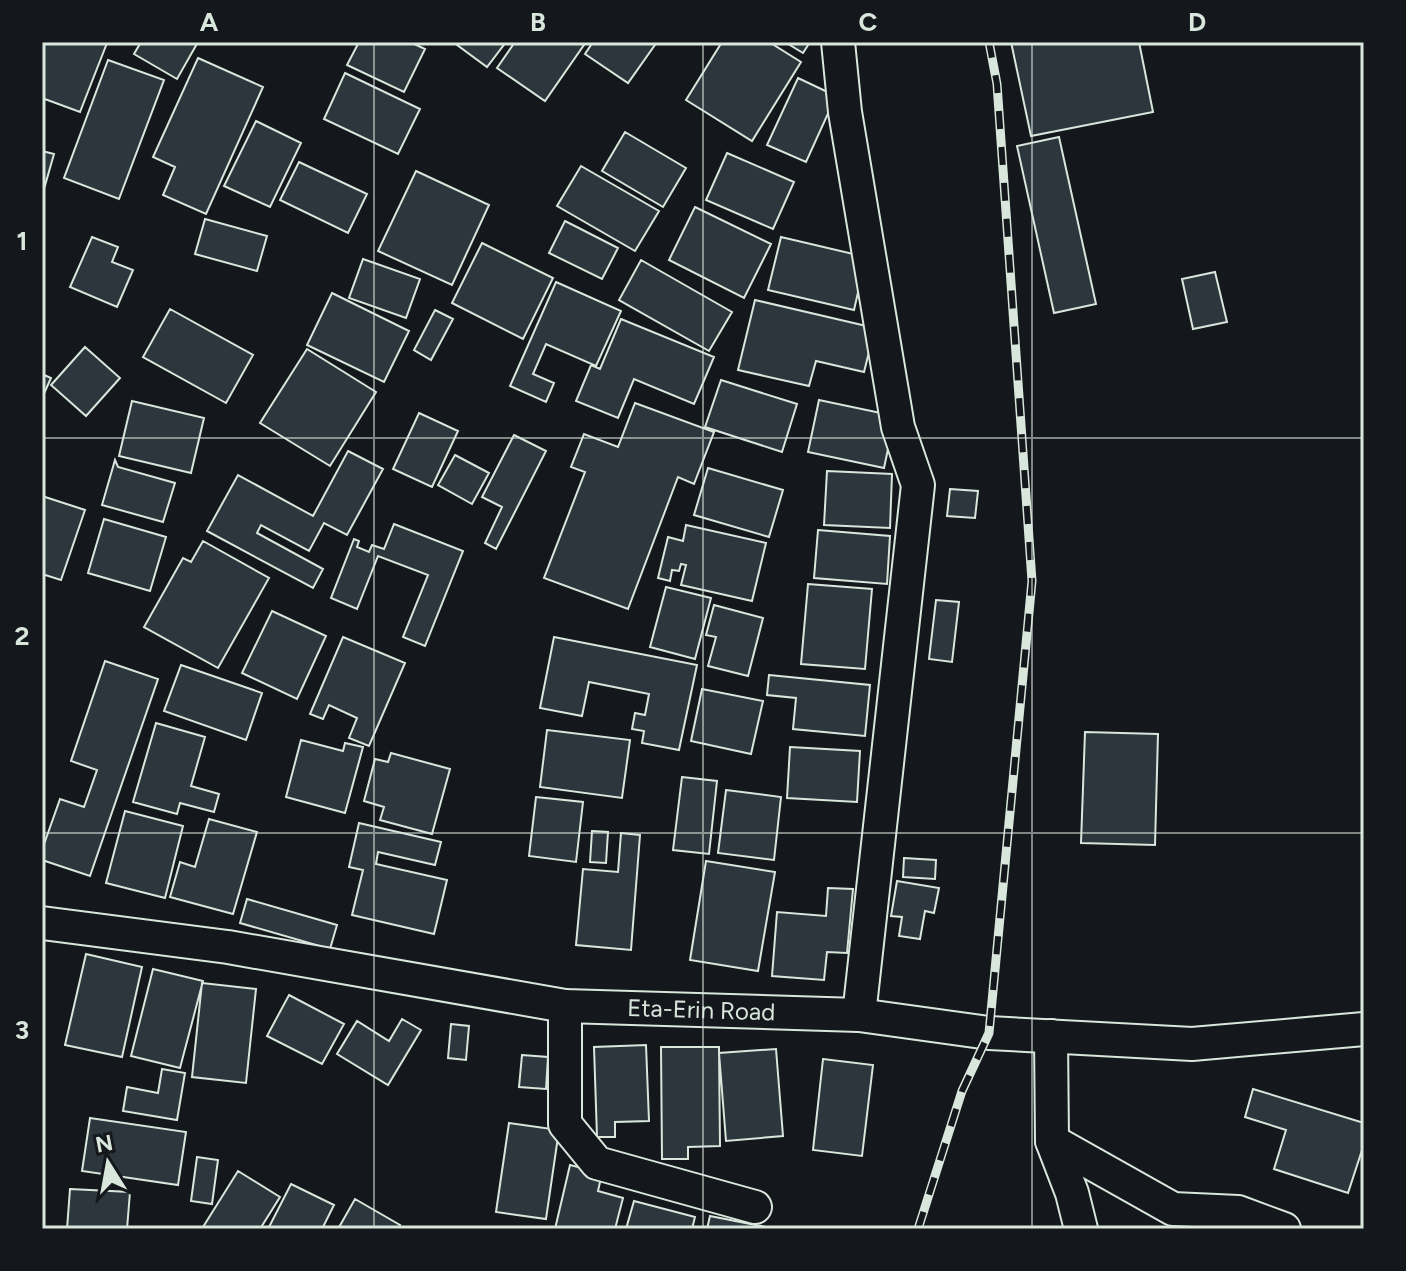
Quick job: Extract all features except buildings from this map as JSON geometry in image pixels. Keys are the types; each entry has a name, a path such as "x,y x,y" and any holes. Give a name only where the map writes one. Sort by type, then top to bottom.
{"street":[{"path":"838,42 845,112 898,427 918,485 859,1015"},
{"name":"Eta-Erin Road","path":"43,928 228,947 565,1006 859,1015 989,1033 1192,1044 1363,1034"},
{"path":"565,1006 565,1124 597,1163 755,1207"},
{"path":"1051,1036 1052,1141 1072,1193 1081,1229"},
{"path":"1052,1141 1173,1209 1238,1212 1284,1229"}],"railway":[{"path":"918,1229 962,1091 989,1033 1032,581 997,84 989,42"}]}
